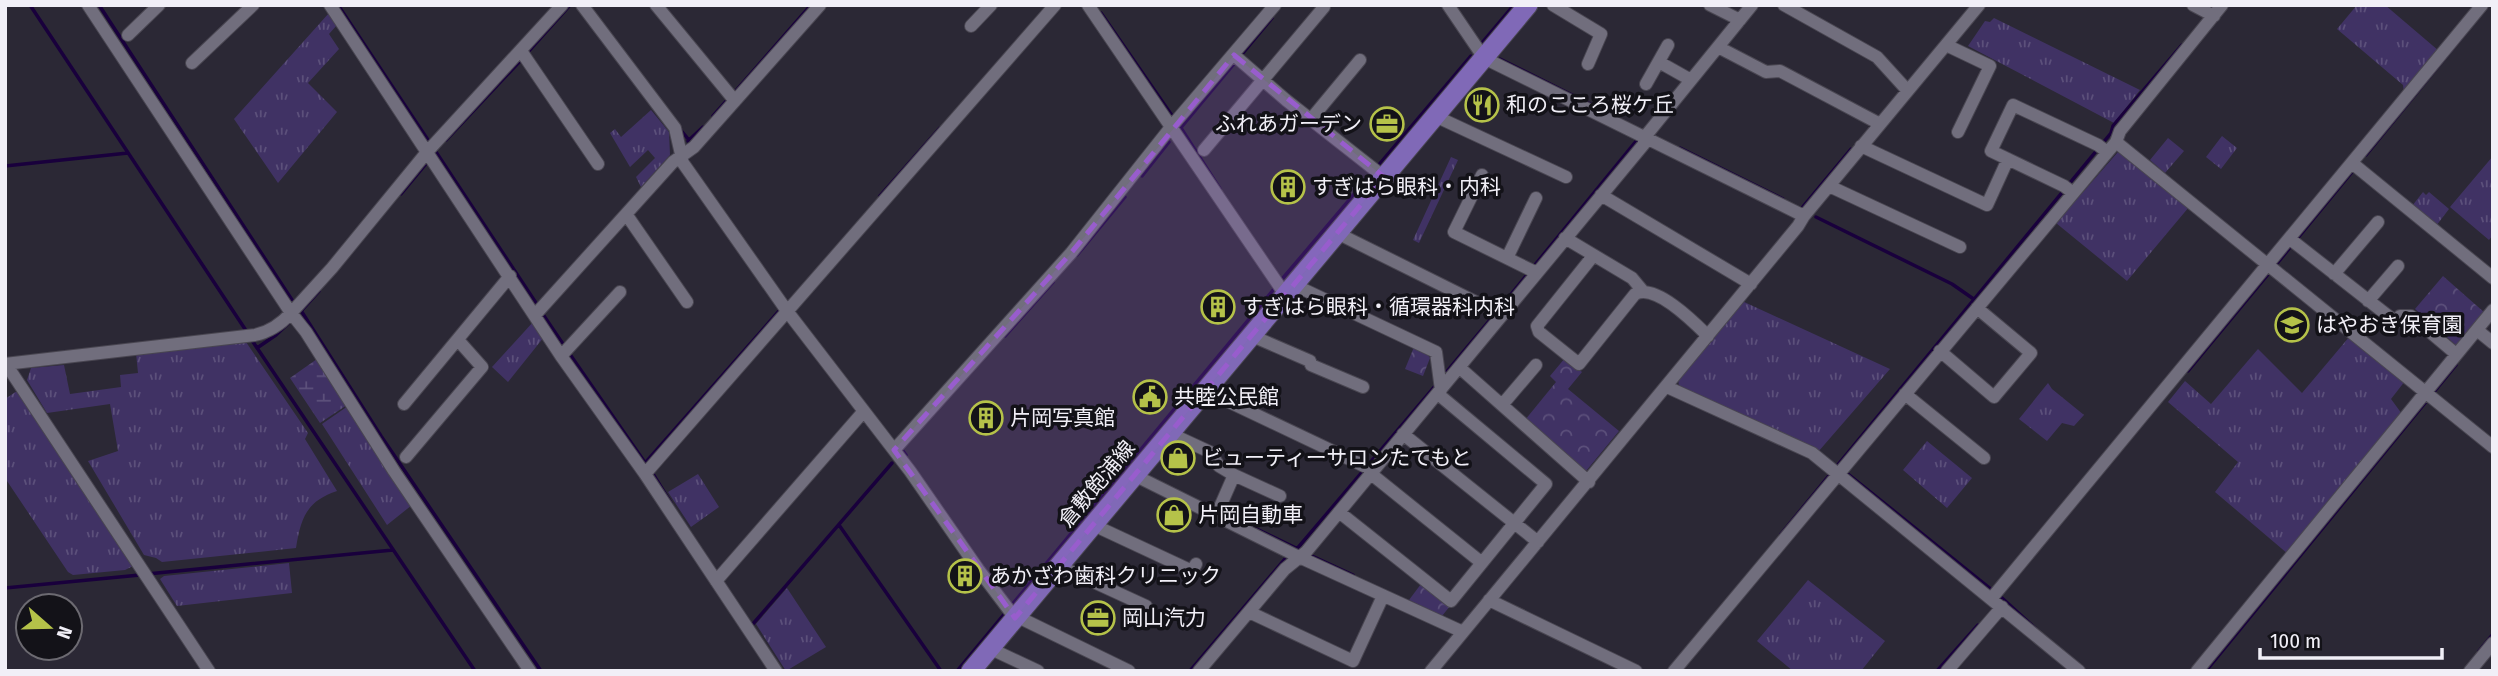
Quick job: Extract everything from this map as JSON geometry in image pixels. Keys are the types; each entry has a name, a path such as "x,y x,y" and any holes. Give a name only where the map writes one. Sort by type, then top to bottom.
{"main road":[{"name":"倉敷飽浦線","path":"971,671 1012,613 1059,566 1337,233 1377,172 1435,116 1528,5"}],"street":[{"path":"88,5 284,307 295,312 394,471 530,671"},
{"path":"128,35 159,5"},
{"path":"192,63 253,5"},
{"path":"330,5 431,152 510,276 539,311 645,474 718,578 776,671"},
{"path":"209,671 6,364 241,337 265,333 276,326 295,312 431,152 523,54 562,5"},
{"path":"582,5 675,128 683,163 1012,613 1129,671"},
{"path":"656,5 733,98"},
{"path":"539,311 673,162 694,147 733,98 820,5"},
{"path":"971,26 991,5"},
{"path":"645,474 1055,5"},
{"path":"1088,5 1171,127 1288,289 1436,352 1440,385 1546,484 1451,601 1339,512"},
{"path":"894,450 1071,253 1171,127 1237,58 1276,5"},
{"path":"1448,5 1477,52 1484,58 1804,216"},
{"path":"1553,5 1601,34 1588,64"},
{"path":"1710,5 1736,18"},
{"path":"1218,671 1202,668 1285,569 1306,552 1339,512 1367,469 1403,434 1440,385 1460,368 1498,313 1644,144 1644,138 1688,78 1718,47 1736,18 1752,5"},
{"path":"1784,5 1877,57 1906,88"},
{"path":"1431,671 1460,631 1489,600 1535,540 1667,387 1705,333 1747,282 1798,226 1861,146 1876,122 1979,5"},
{"path":"2193,5 2214,16"},
{"path":"1674,671 1835,470 1905,394 1977,308 2068,190 2120,131 2222,5"},
{"path":"1947,671 1996,600 2293,242 2482,5"},
{"path":"1204,150 1324,7"},
{"path":"1646,84 1668,45"},
{"path":"1946,45 1990,66 1958,132"},
{"path":"1718,47 1766,72 1780,71 1876,122"},
{"path":"523,54 598,164"},
{"path":"1237,58 1377,172"},
{"path":"1311,119 1360,60"},
{"path":"1658,62 1688,78"},
{"path":"2068,190 1991,151 2012,105 2106,147 2271,268 2493,447"},
{"path":"1435,116 1566,177"},
{"path":"1861,146 1987,205 2008,159"},
{"path":"2355,166 2493,278"},
{"path":"1482,175 1454,232 1533,271"},
{"path":"1829,186 1960,247"},
{"path":"1601,195 1747,282"},
{"path":"1507,258 1536,198"},
{"path":"626,214 687,302"},
{"path":"2334,274 2378,222"},
{"path":"1337,233 1498,313"},
{"path":"1564,238 1632,278 1642,290 1653,292 1688,316 1705,333"},
{"path":"2293,242 2396,322 2400,316 2411,316 2456,354"},
{"path":"1593,256 1537,326 1538,332 1578,364 1635,294 1642,290"},
{"path":"2368,300 2398,266"},
{"path":"404,404 510,276"},
{"path":"565,352 620,292"},
{"path":"1940,351 1994,397 2031,353 1977,308"},
{"path":"2197,671 2429,395 2456,354 2483,335 2493,310"},
{"path":"1250,335 1363,387"},
{"path":"406,457 482,367 458,340"},
{"path":"1502,405 1536,365"},
{"path":"1460,368 1586,479"},
{"path":"1667,387 1805,449 1835,470 1996,600 2079,671"},
{"path":"1204,390 1367,469 1482,563"},
{"path":"1905,394 1984,458"},
{"path":"718,578 864,411"},
{"path":"1169,433 1210,452 1219,466 1234,475 1280,496"},
{"path":"1403,434 1535,540"},
{"path":"1134,475 1217,512 1299,557 1460,631"},
{"path":"1217,512 1234,475"},
{"path":"1095,523 1192,571 1196,564"},
{"path":"1059,566 1146,607"},
{"path":"1249,612 1353,661 1383,596"},
{"path":"1489,600 1636,671"},
{"path":"2470,671 2493,643"},
{"path":"989,648 1038,671"}],"highlighted area":[{"path":"1234,55 1384,177 1015,618 894,450 1071,253"}],"green space":[{"path":"2357,5 2385,5 2439,51 2404,94 2403,85 2337,29"},
{"path":"329,13 337,25 329,34 339,49 308,83 337,112 278,183 234,119"},
{"path":"1994,18 2140,90 2114,123 1968,46 1985,21 1990,22"},
{"path":"651,110 669,132 670,155 641,187 636,177 655,158 648,150 630,167 610,133 615,129 621,137"},
{"path":"2222,136 2237,148 2221,169 2206,157"},
{"path":"2168,138 2184,151 2165,173 2150,160"},
{"path":"2118,152 2189,207 2127,281 2056,223"},
{"path":"2493,156 2493,235 2489,240 2450,207"},
{"path":"1451,157 1458,160 1419,243 1413,240"},
{"path":"2423,192 2426,195 2429,192 2449,209 2436,226 2412,206"},
{"path":"2443,276 2485,313 2457,346 2415,309"},
{"path":"1742,301 1890,369 1818,452 1679,386 1678,379"},
{"path":"534,321 544,337 508,382 492,367"},
{"path":"2350,336 2405,381 2391,399 2402,414 2288,554 2215,492 2238,462 2168,402 2185,381 2211,404 2258,349 2302,393"},
{"path":"246,342 308,433 305,439 337,491 312,505 300,527 296,548 162,562 144,555 88,461 118,451 110,404 47,413 27,380 31,368 64,365 70,394 121,387 120,375 138,373 136,353"},
{"path":"1414,347 1426,352 1430,358 1423,376 1405,369"},
{"path":"1565,358 1582,372 1568,389 1619,431 1586,471 1525,420 1556,382 1550,376"},
{"path":"317,359 347,405 320,423 290,378"},
{"path":"2048,383 2084,415 2074,426 2062,423 2047,441 2019,419"},
{"path":"17,391 135,565 125,570 73,575 68,572 5,478 5,399"},
{"path":"348,406 412,505 387,525 322,424"},
{"path":"1927,441 1972,478 1947,508 1903,470"},
{"path":"698,474 719,507 691,527 668,492"},
{"path":"289,563 292,593 177,606 160,579 164,576"},
{"path":"1808,580 1885,641 1861,671 1793,671 1757,641"},
{"path":"1421,584 1450,606 1442,616 1409,600"},
{"path":"787,588 826,647 786,671 756,624"}],"waterway":[{"path":"30,5 247,332"},
{"path":"99,5 294,303"},
{"path":"338,5 430,143"},
{"path":"527,53 570,5"},
{"path":"734,93 811,5"},
{"path":"1482,43 1514,5"},
{"path":"1101,13 1173,117"},
{"path":"1179,130 1272,18"},
{"path":"2366,155 2467,31"},
{"path":"1781,534 2182,45"},
{"path":"1378,166 1471,56"},
{"path":"446,140 522,59"},
{"path":"1500,59 1598,108"},
{"path":"713,116 729,98"},
{"path":"688,141 703,127"},
{"path":"679,128 689,140"},
{"path":"880,196 940,128"},
{"path":"1181,128 1220,189"},
{"path":"1499,309 1637,140"},
{"path":"1142,176 1169,142"},
{"path":"1680,148 1783,199"},
{"path":"434,149 538,306"},
{"path":"1799,208 1801,209 1851,149"},
{"path":"5,166 128,153"},
{"path":"401,194 430,159"},
{"path":"1283,278 1373,172"},
{"path":"2297,239 2352,172"},
{"path":"1077,255 1125,197"},
{"path":"1816,217 1952,284 1975,300"},
{"path":"2275,266 2292,245"},
{"path":"2188,371 2270,272"},
{"path":"1005,336 1053,282"},
{"path":"957,671 1274,289"},
{"path":"301,311 319,291"},
{"path":"300,309 381,436 541,671"},
{"path":"646,462 779,311"},
{"path":"542,313 565,347"},
{"path":"1443,376 1494,315"},
{"path":"257,348 293,319"},
{"path":"251,339 475,671"},
{"path":"569,353 646,464"},
{"path":"2206,671 2456,365"},
{"path":"1296,550 1436,385"},
{"path":"903,451 906,455"},
{"path":"752,625 892,463"},
{"path":"653,474 671,503"},
{"path":"1848,474 2002,598 2035,628"},
{"path":"1236,519 1298,549"},
{"path":"839,525 941,671"},
{"path":"147,574 393,550"},
{"path":"1312,556 1353,575"},
{"path":"1190,671 1285,559"},
{"path":"5,588 140,575"},
{"path":"1937,671 1978,625"},
{"path":"2479,651 2493,634"}],"place":[{"name":"和のこころ桜ケ丘","path":"1482,105"},
{"name":"ふれあガーデン","path":"1387,124"},
{"name":"すぎはら眼科・内科","path":"1288,187"},
{"name":"すぎはら眼科・循環器科内科","path":"1218,307"},
{"name":"はやおき保育園","path":"2292,325"},
{"name":"共睦公民館","path":"1150,397"},
{"name":"片岡写真館","path":"986,418"},
{"name":"ビューティーサロンたてもと","path":"1178,458"},
{"name":"片岡自動車","path":"1174,515"},
{"name":"あかざわ歯科クリニック","path":"965,576"},
{"name":"岡山汽力","path":"1098,618"}]}
